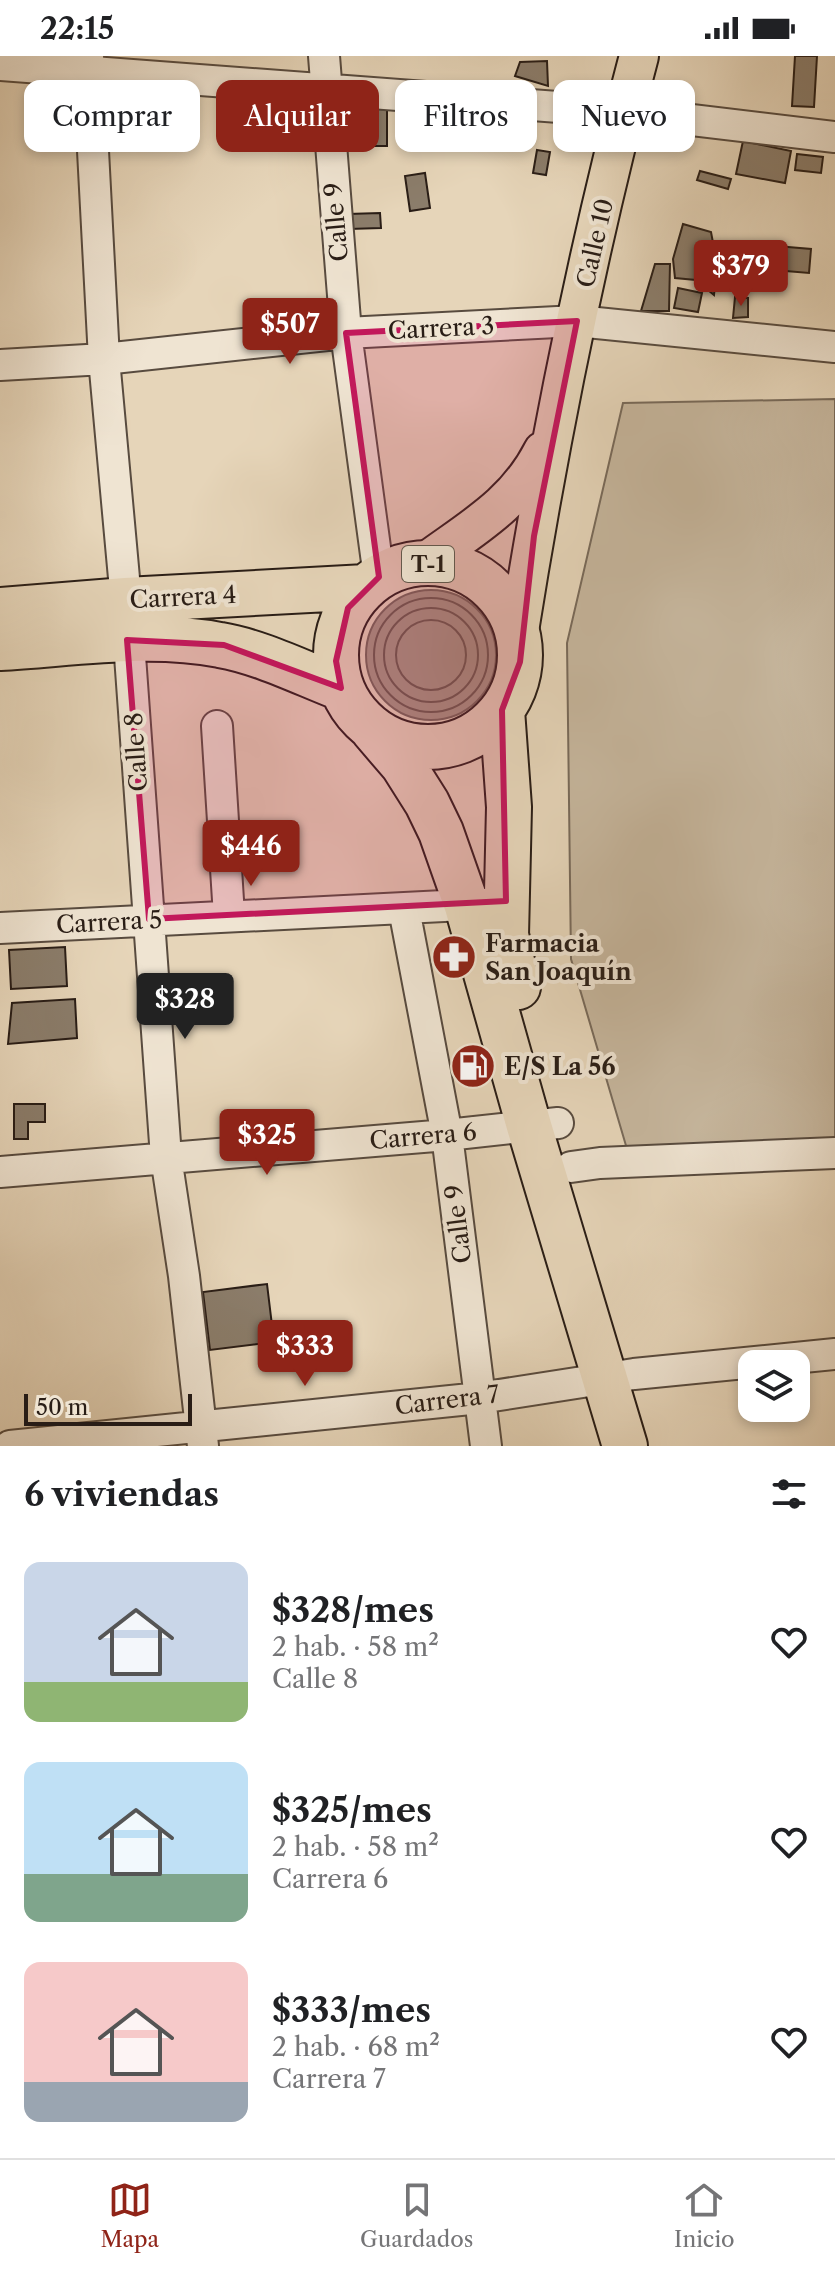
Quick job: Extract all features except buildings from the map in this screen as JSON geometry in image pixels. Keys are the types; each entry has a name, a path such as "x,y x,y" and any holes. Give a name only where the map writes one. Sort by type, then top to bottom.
{"highway":[{"name":"T-1","path":"373,730 399,743 427,747 456,743 481,730 502,710 514,688 520,662 518,637 510,612 494,591 473,576 448,566 423,564 407,566 372,582 348,608 338,633 336,661 341,688 354,711 403,765 487,903 544,1125 620,1376 654,1446"},
{"name":"Carrera 4","path":"0,648 126,620 372,582"},
{"name":"Carrera 4","path":"0,610 126,620 191,640 224,645 341,688"},
{"name":"T-1","path":"487,903 509,807 502,710"},
{"name":"T-1","path":"544,1125 571,1167 620,1376 625,1446"}],"main road":[{"name":"Calle 10","path":"633,80 639,56"},
{"name":"Calle 10","path":"518,637 554,431 616,152"},
{"name":"Calle 10","path":"423,564 486,519 519,490 554,431"}],"street":[{"name":"Calle 9","path":"324,56 325,80"},
{"path":"0,65 88,64 246,80"},
{"name":"Calle 8","path":"88,64 104,359 166,1157 184,1276 202,1436"},
{"path":"379,92 553,106"},
{"path":"695,120 835,137"},
{"name":"Calle 9","path":"330,152 372,582"},
{"name":"Carrera 3","path":"0,365 104,359 346,333 577,321 835,347"},
{"path":"217,726 229,916"},
{"name":"Carrera 5","path":"0,928 487,903"},
{"name":"Calle 9","path":"404,909 447,1135 486,1446"},
{"name":"Carrera 6","path":"0,1172 544,1125"},
{"path":"571,1167 600,1163 835,1153"},
{"name":"Carrera 7","path":"10,1446 202,1436 620,1376 835,1354"}],"highlighted area":[{"path":"577,321 534,536 520,662 502,710 506,901 149,919 127,640 224,645 341,688 336,661 348,608 379,577 346,333"}],"shaded area":[{"path":"835,399 835,1143 627,1149 571,959 567,643 623,403"}],"water":[{"path":"431,590 456,595 477,609 491,630 496,655 491,680 477,701 456,715 431,720 406,715 385,701 371,680 366,655 371,630 385,609 406,595"}],"place":[{"name":"Farmacia San Joaquín","path":"454,957"},
{"name":"E/S La 56","path":"473,1066"}]}
